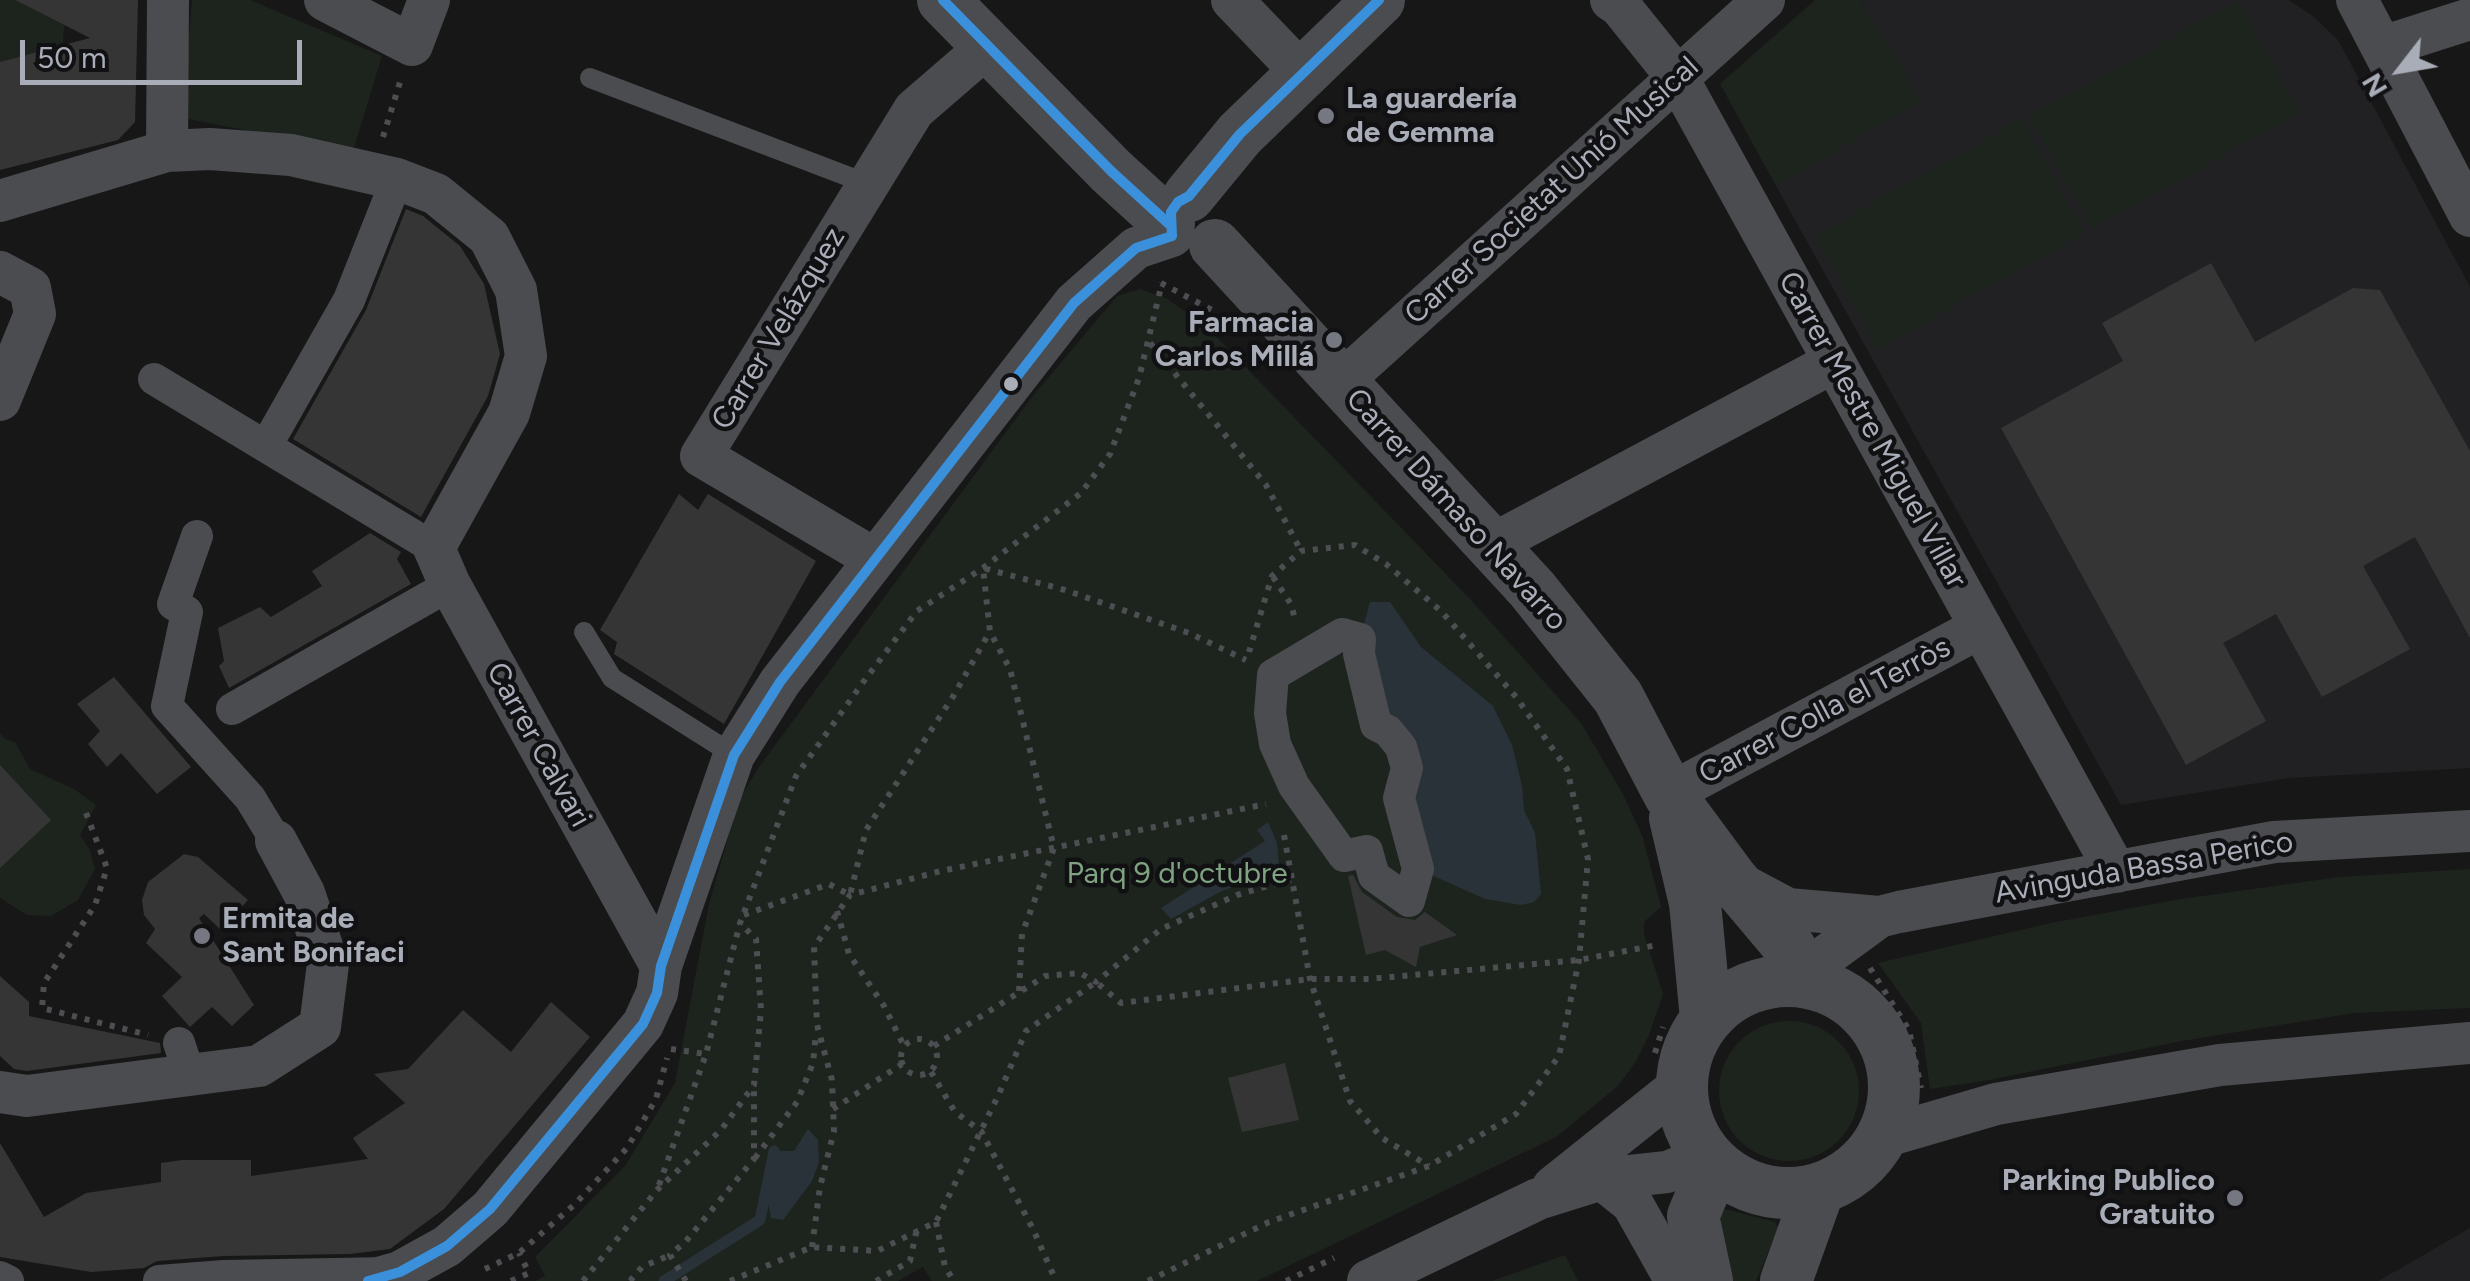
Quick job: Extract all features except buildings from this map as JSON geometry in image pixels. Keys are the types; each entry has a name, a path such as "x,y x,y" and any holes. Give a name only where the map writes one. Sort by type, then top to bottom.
{"street":[{"path":"167,150 168,0"},
{"path":"325,0 412,44 429,0"},
{"name":"Carrer Dámaso Navarro","path":"943,0 1111,171 1342,382 1493,544 1618,697 1669,794 1731,878 1790,948 1808,982"},
{"path":"1232,0 1302,73"},
{"path":"159,1281 224,1276 384,1277 447,1246 490,1209 643,1024 657,993 662,966 734,754 780,682 1074,304 1136,248 1182,237 1240,134 1379,0"},
{"name":"Carrer Mestre Miguel Villar","path":"1611,0 1620,6 1676,77 2116,872"},
{"name":"Carrer Societat Unió Musical","path":"1342,382 1764,0"},
{"path":"2357,0 2470,216"},
{"path":"2382,48 2470,20"},
{"name":"Carrer Velázquez","path":"874,558 702,456 914,110 988,46"},
{"path":"0,202 167,150 210,148 292,155 384,175 436,194 489,237 516,290 526,356 509,413 442,567 232,709"},
{"path":"266,446 349,300 384,175"},
{"path":"0,272 30,288 35,314 0,400"},
{"path":"1493,544 1834,362"},
{"path":"154,379 266,446 442,567"},
{"path":"9,1086 184,1060 259,1066 320,1027 328,964 304,894 250,798 168,706 187,612 173,604 197,536"},
{"name":"Carrer Calvari","path":"442,567 662,966"},
{"name":"Carrer Colla el Terròs","path":"1669,794 1980,627"},
{"path":"1342,634 1360,639 1359,654 1376,725 1388,731 1401,747 1407,768 1399,798 1418,869 1409,902 1374,876 1367,851 1344,856 1294,786 1275,744 1270,713 1273,675 1342,634"},
{"name":"Carrer Dámaso Navarro","path":"1669,794 1695,903 1686,1018"},
{"name":"Avinguda Bassa Perico","path":"1808,982 1828,955 1874,937 2116,872 2274,842 2470,832"},
{"name":"Avinguda Bassa Perico","path":"1731,878 1788,909 1874,937"},
{"path":"1538,1199 1688,1049 1686,1018 1762,983 1808,982 1841,994 1867,1014 1885,1042 1894,1073 1893,1106 1883,1137 1856,1170 1820,1189 1792,1194 1764,1190 1738,1181 1711,1160 1688,1123 1668,1070"},
{"path":"1883,1137 1996,1104 2220,1065 2470,1043"},
{"path":"1352,1269 1602,1179 1667,1172 1711,1160"},
{"path":"1707,1281 1693,1216 1711,1160"},
{"path":"1602,1179 1632,1203 1676,1281"},
{"path":"1786,1281 1820,1189"},
{"path":"0,1276 8,1281"}],"lane":[{"path":"590,78 868,184"},
{"path":"584,632 612,678 734,754"}],"path":[{"path":"384,175 412,44"},
{"path":"1150,282 1182,237"},
{"path":"1182,237 1218,314"},
{"path":"656,1190 706,1054 740,923 796,776 917,610 983,568 1080,493 1110,454 1150,343 1182,237"},
{"path":"1150,343 1266,485 1302,551"},
{"path":"983,568 990,632 1010,669 1054,848 1022,934 1019,991"},
{"path":"983,568 1065,590 1171,626 1247,660"},
{"path":"630,1281 642,1267 670,1256 686,1241 797,1102 813,1063 817,1025 814,946 850,895 866,830 954,696 990,632"},
{"path":"744,915 829,884 850,895 941,871 1277,801"},
{"path":"86,813 108,868 95,905 44,983 42,1008 184,1060"},
{"path":"730,1281 812,1247 877,1251 936,1222 1026,1031 1096,982 1160,929 1237,895 1292,879"},
{"path":"837,912 848,954 884,1006 904,1046"},
{"path":"740,923 756,938 761,1010 754,1085 754,1159"},
{"path":"1874,937 1868,965 1908,1030 1922,1091"},
{"path":"934,1046 1045,976 1080,973 1121,1003 1310,979 1370,979 1579,960 1649,947"},
{"path":"1668,1070 1686,1018"},
{"path":"812,1247 820,1187 834,1131 832,1080 817,1025"},
{"path":"468,1277 519,1253 574,1204 626,1148 656,1099 675,1034"},
{"path":"919,1038 934,1046 937,1060 931,1072 914,1075 902,1064 904,1046 919,1038"},
{"path":"670,1048 706,1054"},
{"path":"833,1109 902,1064"},
{"path":"931,1072 955,1112 981,1131 1056,1281"},
{"path":"583,1281 656,1190 721,1130 754,1085"},
{"path":"1148,1281 1269,1222 1429,1166"},
{"path":"936,1222 945,1267 954,1281"},
{"path":"876,1281 910,1261 916,1233"},
{"path":"511,1281 529,1273 519,1253"},
{"path":"670,1256 686,1281"},
{"path":"1286,1281 1352,1269"}],"shaded area":[{"path":"1861,0 2288,0 2313,16 2338,40 2470,287 2470,768 2289,778 2121,805 1776,186 1920,101"},
{"path":"1370,602 1390,602 1421,647 1493,706 1512,745 1524,810 1535,833 1541,894 1534,902 1521,905 1485,899 1418,869 1360,639"},
{"path":"1268,822 1277,843 1279,867 1218,893 1171,919 1161,908 1265,841 1257,830"},
{"path":"808,1129 818,1140 819,1162 812,1181 783,1220 771,1218 766,1191 774,1151 794,1151"},
{"path":"2470,1228 2470,1281 2378,1281 2403,1267"}],"green space":[{"path":"0,0 15,0 64,25 63,46 0,62"},
{"path":"192,0 250,0 382,56 353,151 183,118"},
{"path":"1815,0 1861,0 1921,101 1776,186 1720,84"},
{"path":"2238,1 2300,113 2092,229 2029,117"},
{"path":"2022,119 2085,233 1878,349 1815,235"},
{"name":"Parq 9 d'octubre","path":"1140,289 1167,299 1203,323 1471,600 1581,723 1623,794 1643,838 1661,907 1644,922 1644,934 1663,994 1635,1063 1618,1086 1556,1137 1257,1281 932,1281 923,1267 898,1281 535,1281 545,1276 535,1257 625,1166 675,1083 709,904 739,800 759,767 1032,397 1117,296"},
{"path":"0,733 15,742 30,769 74,789 96,805 80,835 90,850 95,869 78,900 51,916 27,915 0,898"},
{"path":"2470,869 2470,1008 2354,1013 1930,1089 1921,1023 1878,963 2051,923 2181,899 2340,877"},
{"path":"1789,1021 1816,1026 1838,1042 1854,1064 1859,1091 1854,1118 1838,1140 1816,1156 1789,1161 1762,1156 1740,1140 1724,1118 1719,1091 1724,1064 1740,1042 1762,1026"},
{"path":"1721,1208 1775,1222 1778,1229 1756,1281 1724,1281 1710,1215"},
{"path":"1565,1255 1578,1281 1492,1281"}],"waterway":[{"path":"664,1281 760,1220 774,1151"}],"transit line":[{"path":"943,0 1111,171 1169,224"},
{"path":"1172,236 1171,212 1178,202 1189,196 1240,134 1379,0"},
{"path":"368,1281 400,1272 447,1246 490,1209 643,1024 657,993 661,966 734,755 780,682 1074,303 1136,248 1172,236"}],"place":[{"name":"La guardería de Gemma","path":"1326,116"},
{"name":"Farmacia Carlos Millá","path":"1334,340"},
{"name":"Ermita de Sant Bonifaci","path":"202,936"},
{"name":"Parking Publico Gratuito","path":"2235,1198"}]}
